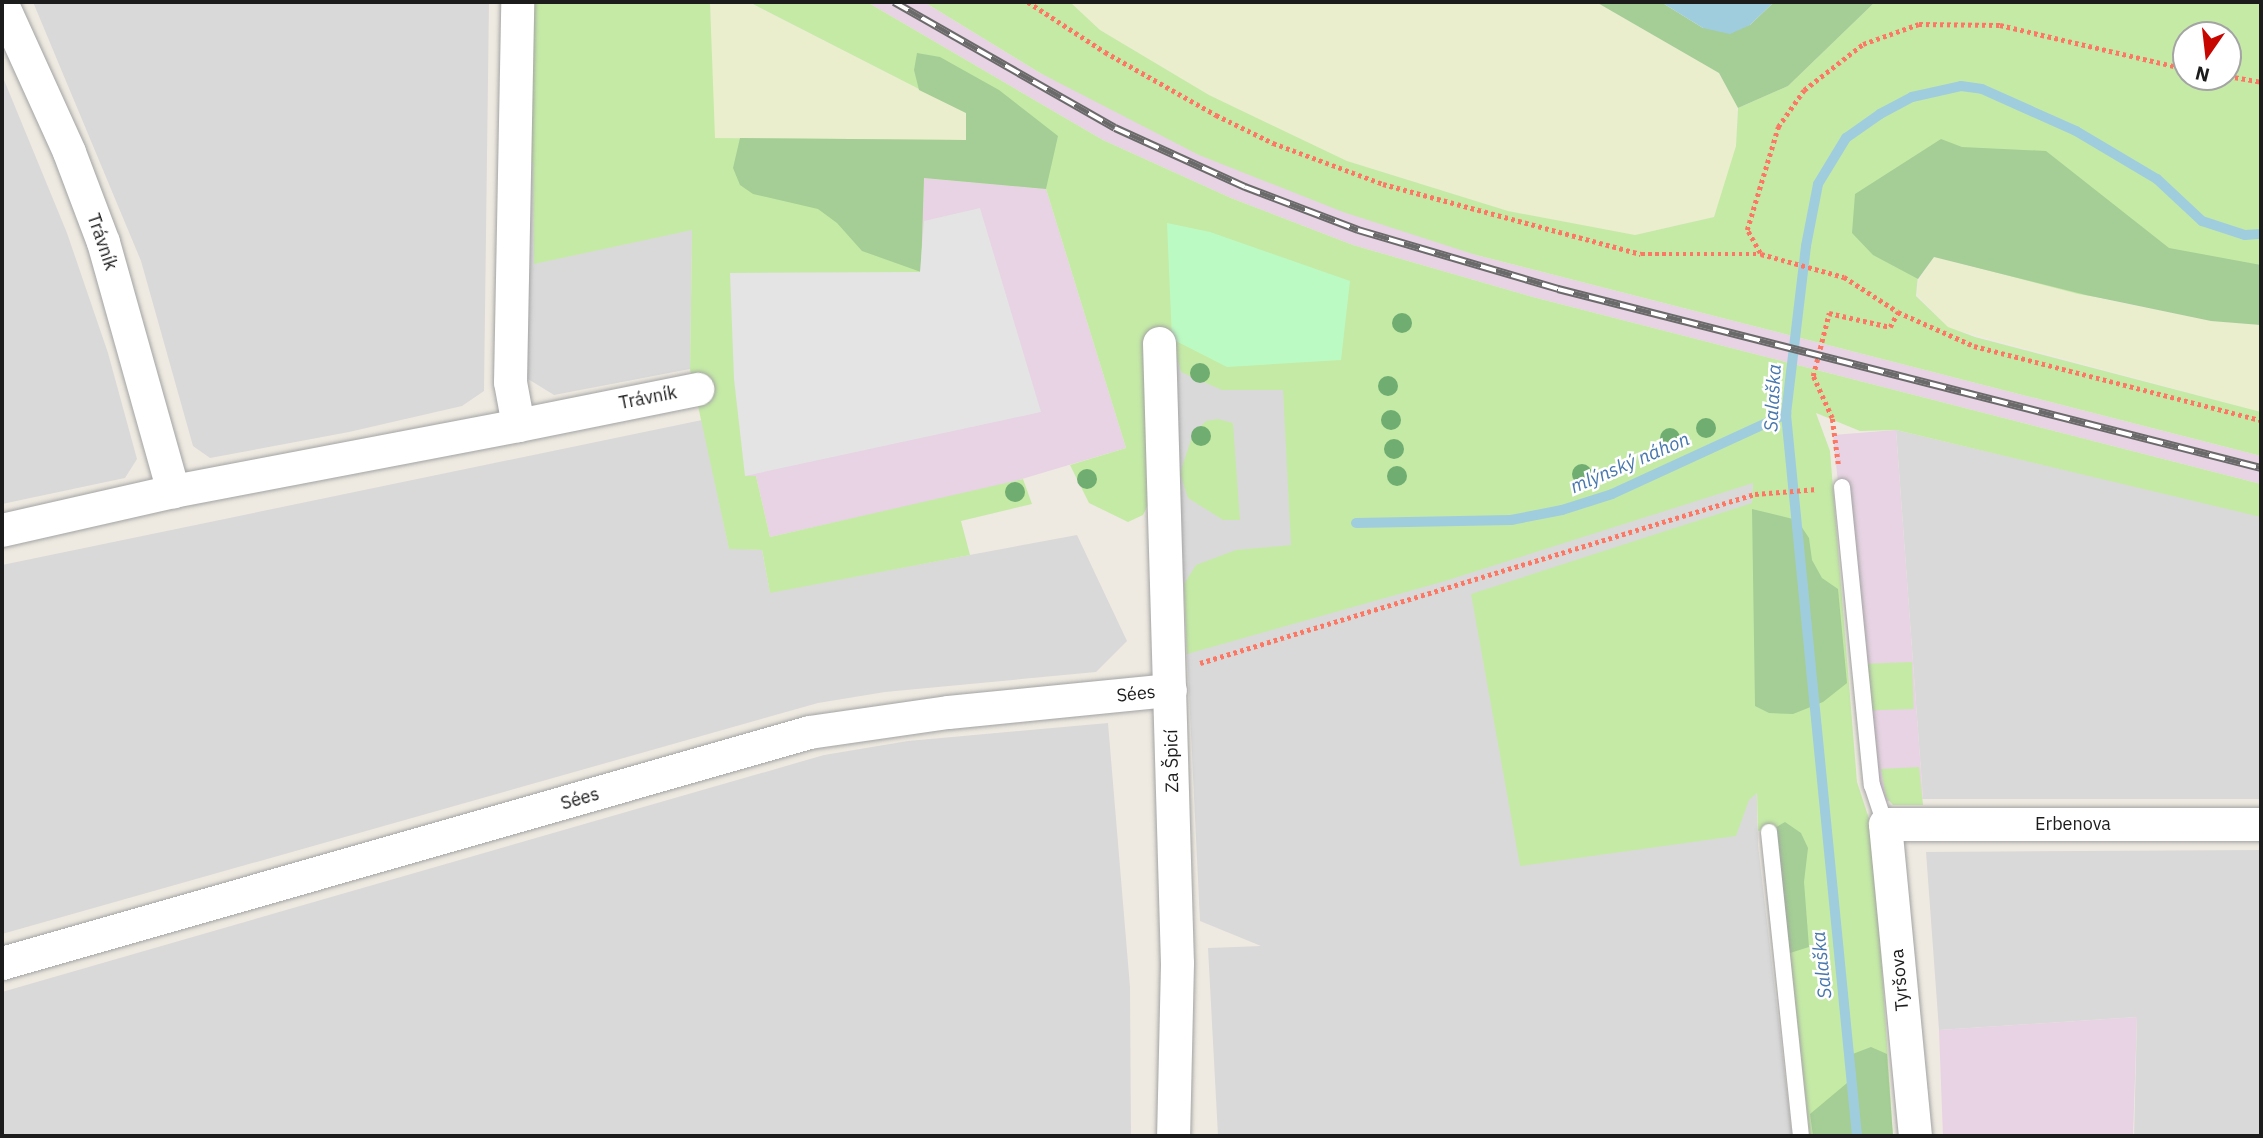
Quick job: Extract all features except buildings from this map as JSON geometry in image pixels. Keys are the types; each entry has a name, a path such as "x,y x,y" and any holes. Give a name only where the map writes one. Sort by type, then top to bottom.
{"street":[{"path":"517,2 510,382 518,425"},
{"name":"Trávník","path":"2,4 69,152 103,242 173,491"},
{"name":"Za Špicí","path":"1158,343 1177,962 1173,1136"},
{"name":"Trávník","path":"2,530 173,491 696,389"},
{"name":"Sées","path":"2,963 809,732 948,712 1170,691"},
{"name":"Erbenova","path":"1885,824 2261,824"},
{"name":"Tyršova","path":"1885,824 1915,1136"}],"lane":[{"path":"1842,487 1872,785 1885,824"},
{"path":"1769,832 1801,1136"}],"path":[{"path":"1028,2 1104,52 1216,115 1273,143 1383,184 1641,254 1761,254 1844,277 1898,313 1974,346 2261,420"},
{"path":"1761,254 1747,230 1778,127 1804,90 1863,44 1919,24 2000,25 2172,66"},
{"path":"2242,79 2261,82"},
{"path":"1170,691 1188,667 1755,494 1842,487 1832,418 1813,376 1829,313 1890,327 1898,313"}],"shaded area":[{"path":"33,2 489,2 484,391 462,406 349,432 210,458 193,446 141,261"},
{"path":"867,2 924,2 1040,73 1476,255 2261,456 2261,484 1533,297 1353,245 1231,198 1103,140"},
{"path":"695,46 690,369 554,395 520,374 529,151"},
{"path":"2,75 67,233 108,353 137,459 125,478 2,504"},
{"path":"924,178 1046,189 1126,448 1002,485 770,537 756,476 745,476 921,272"},
{"path":"980,208 1041,412 745,476 734,379 730,273 920,272 924,221"},
{"path":"1172,339 1756,387 1751,548 1758,845 1792,1136 1218,1136 1208,948 1261,946 1200,921"},
{"path":"702,420 729,548 762,550 770,592 1077,535 1127,641 1096,672 885,692 818,703 2,934 2,565"},
{"path":"1896,430 2261,516 2261,799 1923,799"},
{"path":"1896,430 1923,799 1872,802 1833,435"},
{"path":"1108,723 1130,987 1131,1136 2,1136 2,992 824,755 908,741"},
{"path":"2261,850 2261,1136 2134,1136 2137,1017 1939,1030 1926,852"},
{"path":"2137,1017 2133,1136 1943,1136 1939,1030"}],"green space":[{"path":"527,2 710,2 715,138 966,140 966,113 749,2 867,2 1103,140 1231,198 1353,245 1533,297 2261,484 2261,517 1896,430 1860,431 1816,413 1830,451 1857,782 1873,831 1893,1136 1810,1136 1780,867 1773,829 1758,831 1757,793 1749,800 1736,836 1520,866 1471,594 1752,503 1753,483 1445,581 1187,654 1184,584 1196,565 1236,550 1291,545 1283,390 1222,390 1181,372 1172,339 1150,501 1143,515 1128,522 1089,503 1070,465 1126,448 1046,189 924,178 921,272 745,476 756,476 770,537 1023,479 1032,504 961,521 970,555 770,593 762,550 729,549 690,369 692,230 534,264 533,162 523,158"},
{"path":"710,2 748,2 966,113 967,141 714,138"},
{"path":"924,2 1070,2 1100,30 1209,95 1347,161 1508,211 1635,235 1714,217 1736,146 1738,108 1788,86 1875,2 2261,2 2261,325 2078,294 1933,256 1918,275 1916,296 1948,327 1975,337 2261,412 2261,456 1476,255 1343,212 1199,155 1040,73"},
{"path":"1070,2 1596,2 1719,73 1737,106 1736,146 1726,186 1713,217 1634,235 1508,211 1347,161 1209,95 1100,30"},
{"path":"1596,2 1661,2 1703,28 1750,25 1774,2 1875,2 1788,86 1738,108 1719,73"},
{"path":"917,53 940,57 999,90 1058,136 1046,189 924,178 921,272 862,251 837,223 818,209 753,194 740,185 733,168 740,138 966,140 966,113 919,90 914,70"},
{"path":"1941,139 1962,147 2046,151 2169,248 2261,265 2261,325 2211,321 2086,295 1934,257 1918,279 1873,255 1852,233 1855,194"},
{"path":"1167,223 1210,232 1350,281 1341,360 1227,367 1172,339"},
{"path":"1934,257 2078,294 2211,321 2261,325 2261,412 1949,328 1917,295 1919,279"},
{"path":"1218,419 1233,423 1240,520 1223,520 1188,498 1180,473 1193,434 1206,421"},
{"path":"1752,509 1797,520 1809,538 1812,560 1822,578 1838,589 1847,683 1823,702 1793,714 1769,713 1755,706"},
{"path":"1912,662 1914,709 1867,711 1865,664"},
{"path":"1919,767 1923,805 1893,805 1886,797 1881,769"},
{"path":"1785,822 1801,833 1808,848 1804,882 1809,947 1790,953 1773,829"},
{"path":"1871,1047 1887,1054 1893,1136 1813,1136 1810,1114 1847,1083 1850,1055"}],"water":[{"path":"1661,2 1774,2 1750,25 1730,34 1703,28"}],"waterway":[{"name":"Salaška","path":"1857,1136 1786,414 1806,246 1818,184 1846,138 1880,114 1912,97 1961,86 1982,89 2076,131 2157,179 2202,221 2245,235 2261,234"},
{"name":"mlýnský náhon","path":"1356,523 1511,520 1562,510 1612,494 1786,414"}],"railway":[{"path":"894,2 1115,128 1245,187 1358,230 1558,289 2261,468"}]}
